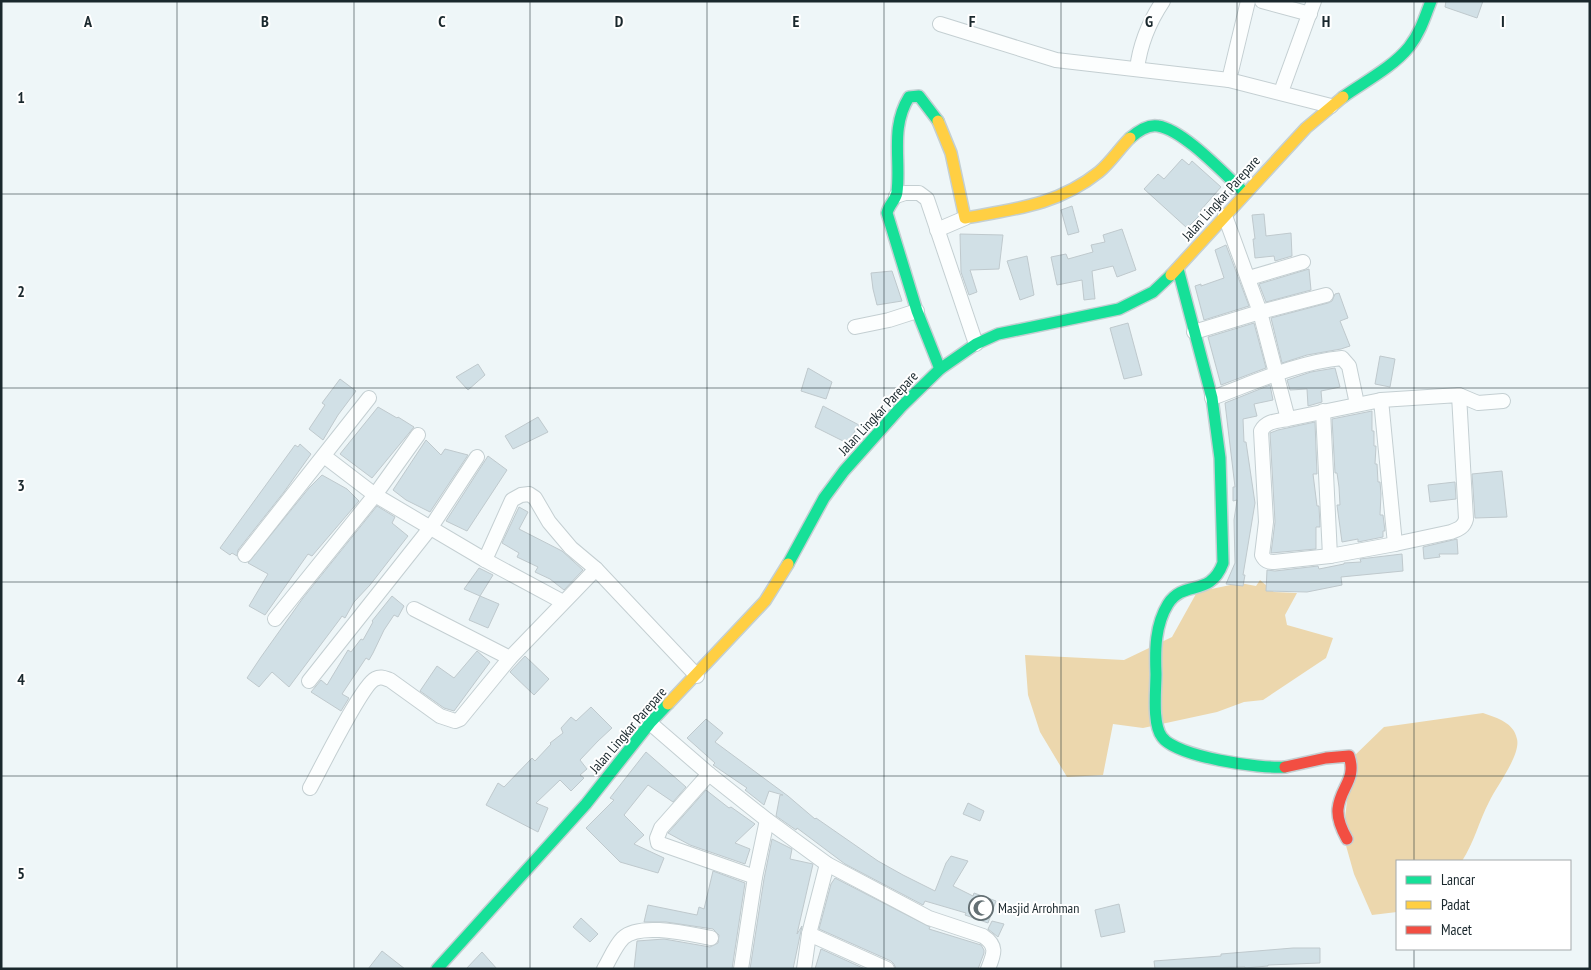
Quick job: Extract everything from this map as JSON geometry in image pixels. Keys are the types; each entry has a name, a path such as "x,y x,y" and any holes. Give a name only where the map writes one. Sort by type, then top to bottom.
{"main road":[{"name":"Jalan Lingkar Parepare","path":"445,966 586,804 650,723 742,628 773,588 824,498 844,472 901,407 940,369 976,344 998,334 1016,329 1119,309 1153,292 1178,269 1306,128 1331,106 1397,59 1409,48 1420,30 1431,1"},
{"path":"940,369 917,311 887,213 888,206 896,196 898,134 901,114 904,104 910,97 919,96 935,115 944,130 953,156 965,218 1033,206 1053,198 1090,179 1102,170 1137,131 1148,126 1158,126 1169,130 1186,141 1245,193"},
{"path":"1178,269 1212,398 1220,458 1223,563 1218,577 1210,583 1176,595 1162,614 1158,626 1157,651 1156,711 1159,732 1162,739 1174,747 1213,759 1267,768 1282,768 1323,759 1349,756 1354,766 1353,775 1338,809 1341,828 1347,839"}],"street":[{"path":"1137,69 1139,52 1147,29 1163,1"},
{"path":"1228,80 1248,1"},
{"path":"1262,1 1312,8 1281,92"},
{"path":"940,24 1056,60 1228,80 1331,106"},
{"path":"896,196 911,192 918,193 923,195 930,206 976,344"},
{"path":"1225,216 1260,312 1288,419"},
{"path":"937,230 965,218"},
{"path":"1249,278 1303,262"},
{"path":"1194,332 1326,295"},
{"path":"855,327 917,311"},
{"path":"1212,398 1276,375 1342,358 1349,366 1357,404"},
{"path":"1459,395 1466,519 1465,524 1460,529 1330,556 1269,562 1264,559 1262,555 1266,522 1262,431 1264,425 1381,400 1459,395 1478,403 1503,401"},
{"path":"244,555 369,398"},
{"path":"1381,400 1395,544"},
{"path":"1323,411 1330,556"},
{"path":"276,619 375,495 418,435"},
{"path":"324,456 375,495 485,560 563,602"},
{"path":"309,682 431,527 478,457"},
{"path":"485,560 512,500 520,495 529,494 535,498 549,522 571,548 596,569 697,676"},
{"path":"310,788 368,684 382,677 390,680 440,716 456,721 467,712 510,658 596,569"},
{"path":"414,609 510,658"},
{"path":"650,723 709,774 827,864 929,918 983,936 990,941 994,950 988,969"},
{"path":"709,774 660,828 657,838 658,843 755,877"},
{"path":"741,969 755,877 767,820"},
{"path":"804,969 808,934 827,864"},
{"path":"604,969 622,939 631,933 641,931 672,932 711,938"},
{"path":"808,934 887,969"}],"shaded area":[{"path":"1260,580 1274,592 1297,593 1285,615 1287,625 1333,638 1326,658 1263,700 1244,702 1217,712 1143,728 1113,724 1103,775 1067,777 1040,732 1028,695 1025,655 1124,660 1172,637 1197,592 1240,583 1256,586"},
{"path":"1483,713 1500,719 1509,725 1515,733 1517,746 1512,762 1489,802 1463,860 1396,860 1396,912 1372,915 1354,874 1343,835 1352,758 1384,727"}],"building":[{"path":"1446,1 1483,1 1477,18 1445,7"},
{"path":"1182,159 1189,165 1192,161 1221,187 1200,211 1202,213 1187,228 1144,189 1158,174 1164,179"},
{"path":"1072,206 1079,232 1068,235 1061,210"},
{"path":"1264,214 1266,236 1291,233 1292,256 1275,261 1274,256 1255,258 1252,215"},
{"path":"1122,229 1136,270 1117,277 1113,266 1092,271 1095,299 1084,300 1082,280 1057,285 1051,257 1066,254 1068,259 1093,252 1091,245 1105,242 1103,235"},
{"path":"960,234 1003,235 999,269 970,270 977,292 969,295 961,272"},
{"path":"1226,245 1249,306 1204,320 1195,286 1201,284 1201,286 1224,278 1215,250"},
{"path":"1027,256 1034,295 1020,300 1007,261"},
{"path":"1309,269 1311,290 1266,302 1259,284"},
{"path":"892,271 902,301 877,305 871,273"},
{"path":"1339,293 1348,318 1340,321 1350,346 1307,355 1282,363 1271,318 1328,303 1332,301 1335,294"},
{"path":"1128,323 1142,375 1124,379 1110,328"},
{"path":"1254,323 1266,368 1221,385 1208,337"},
{"path":"1380,356 1395,359 1390,387 1375,384"},
{"path":"478,364 485,375 468,390 456,377"},
{"path":"808,368 832,382 826,399 801,391"},
{"path":"1335,368 1340,387 1321,391 1322,402 1308,406 1307,389 1290,390 1287,380 1311,372"},
{"path":"340,379 356,391 338,415 323,440 309,429 325,405 322,403"},
{"path":"1270,385 1273,400 1254,404 1257,416 1243,419 1244,442 1246,442 1255,503 1243,575 1245,575 1243,586 1226,584 1235,563 1234,520 1237,500 1233,501 1233,487 1235,487 1225,403"},
{"path":"823,406 859,425 847,443 815,427"},
{"path":"378,407 414,427 372,478 340,454"},
{"path":"1372,411 1372,431 1374,431 1374,446 1376,446 1375,464 1377,464 1381,494 1380,515 1383,515 1385,531 1383,531 1383,537 1358,542 1358,539 1342,542 1337,505 1340,505 1339,487 1337,473 1335,473 1332,419"},
{"path":"538,417 548,432 513,449 505,436"},
{"path":"1315,422 1317,474 1313,474 1317,506 1319,506 1320,527 1316,527 1316,549 1271,553 1275,522 1270,433"},
{"path":"426,440 441,455 445,449 468,455 430,512 406,500 393,490"},
{"path":"300,444 311,454 284,492 238,550 237,556 232,553 230,555 220,548 295,445 298,447"},
{"path":"488,456 507,470 467,531 446,521"},
{"path":"1502,471 1507,517 1475,518 1472,474"},
{"path":"322,475 347,489 359,501 312,556 308,554 265,615 249,606 268,574 248,563 309,488"},
{"path":"1455,482 1456,499 1430,502 1428,485"},
{"path":"377,506 395,517 392,523 408,536 370,585 354,602 345,618 342,616 289,687 272,672 259,687 247,678 303,598"},
{"path":"519,507 528,512 519,529 562,551 583,570 564,590 550,579 535,572 538,567 517,557 519,553 502,543"},
{"path":"1457,539 1458,554 1439,554 1440,557 1424,559 1423,547"},
{"path":"1402,554 1403,571 1341,577 1342,585 1307,592 1266,591 1267,570 1275,571 1318,566 1319,569 1344,563 1361,562 1360,559"},
{"path":"479,568 493,575 480,596 464,589"},
{"path":"392,596 404,606 398,617 394,615 369,660 366,658 342,694 349,698 341,711 311,692 321,680 327,685 348,650 351,652 361,639 363,640 372,621"},
{"path":"480,596 499,604 488,628 469,620"},
{"path":"477,651 490,662 454,711 444,708 420,691 437,666 454,678"},
{"path":"525,656 549,679 534,695 510,672"},
{"path":"591,707 612,728 580,760 587,769 580,775 584,778 571,791 560,780 536,803 548,808 538,832 486,805 498,783 504,787 532,758 535,761 550,743 563,733 561,728 571,717 576,721"},
{"path":"706,719 723,733 715,742 788,796 815,819 878,861 903,875 935,891 946,863 951,856 968,861 953,886 973,896 974,893 996,901 988,923 965,915 966,913 925,901 923,905 845,864 797,828 796,830 776,816 780,795 783,795 769,791 764,805 745,790 747,788 713,765 715,763 687,738"},
{"path":"646,752 686,787 673,802 648,785 624,815 644,835 634,844 664,858 658,873 620,862 586,828 614,800 610,798"},
{"path":"706,790 729,808 731,807 755,824 735,843 750,849 745,864 690,845 668,833"},
{"path":"968,803 984,811 980,821 963,814"},
{"path":"772,839 792,849 790,859 813,864 797,934 802,926 793,969 750,969 764,879"},
{"path":"713,871 745,883 732,969 634,969 637,941 664,939 710,947 718,943 719,935 713,929 666,922 644,922 648,905 697,915 699,907 704,909"},
{"path":"835,878 930,927 929,929 981,945 984,953 978,969 896,969 891,961 819,929 831,884"},
{"path":"1119,904 1125,932 1101,937 1095,910"},
{"path":"581,918 598,934 590,942 573,927"},
{"path":"992,921 1004,924 998,937 988,929"},
{"path":"1293,948 1320,948 1320,963 1245,968 1155,969 1154,961 1221,956 1221,954"},
{"path":"821,949 865,969 815,969"},
{"path":"382,951 405,969 368,969"},
{"path":"482,952 497,969 466,969"}],"traffic: fast":[{"path":"1343,97 1387,68 1409,47 1422,25 1431,1"},
{"path":"938,121 919,96 909,97 903,109 898,132 897,192 887,213 917,311 940,369"},
{"path":"1130,138 1151,126 1168,129 1192,144 1245,193"},
{"path":"1178,269 1212,398 1220,458 1223,563 1218,574 1211,581 1174,596 1160,620 1156,647 1155,707 1157,724 1162,737 1170,744 1201,756 1239,764 1285,767"},
{"path":"788,564 824,498 844,471 901,407 940,369 976,344 998,334 1119,309 1153,292 1171,275"},
{"path":"437,969 586,804 650,723 668,704"}],"traffic: slow":[{"path":"1171,275 1306,128 1343,97"},
{"path":"938,121 951,153 965,218 1035,204 1068,192 1099,172 1130,138"},
{"path":"668,704 765,601 788,564"}],"traffic: jam":[{"path":"1285,767 1326,758 1349,756 1351,764 1350,778 1339,801 1338,809 1340,824 1347,839"}],"place":[{"name":"Masjid Arrohman","path":"981,908"}]}
